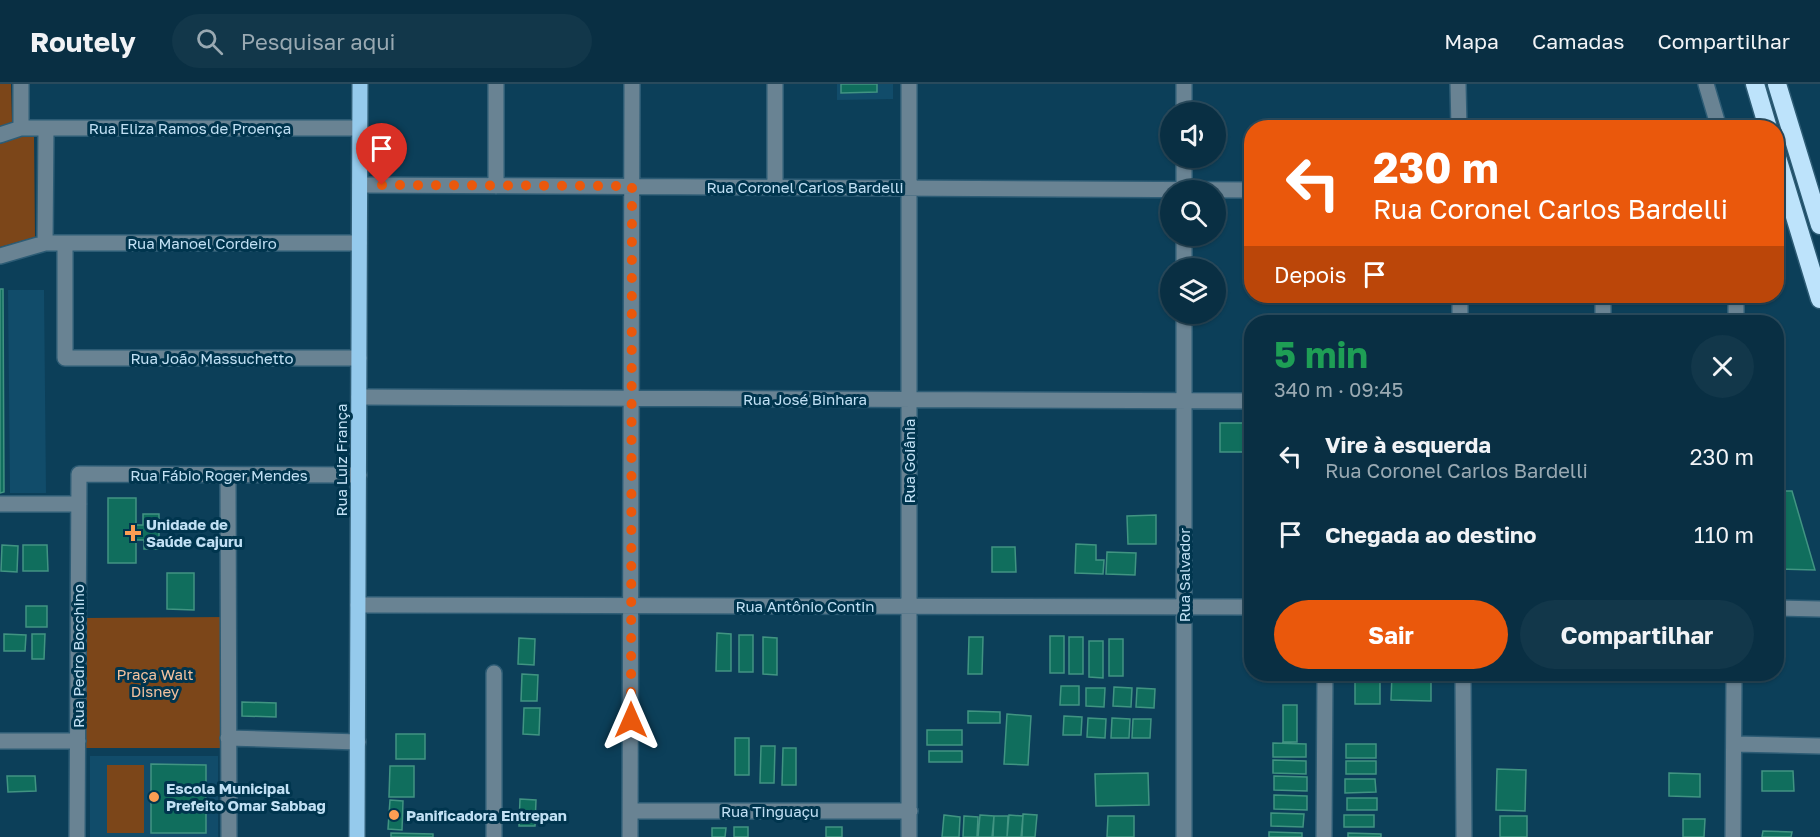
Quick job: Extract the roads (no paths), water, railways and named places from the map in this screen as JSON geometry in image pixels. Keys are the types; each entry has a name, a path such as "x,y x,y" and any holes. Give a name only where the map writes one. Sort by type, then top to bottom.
{"highway":[{"path":"1755,84 1766,120"},
{"path":"1777,84 1820,225"},
{"path":"1784,180 1820,299"}],"main road":[{"name":"Rua Luiz França","path":"357,837 360,84"}],"street":[{"path":"21,84 21,128"},
{"path":"496,84 496,186"},
{"path":"630,837 632,84"},
{"path":"775,84 775,187"},
{"name":"Rua Goiânia","path":"909,84 909,837"},
{"path":"1184,84 1184,102"},
{"path":"1458,84 1459,120"},
{"path":"1706,84 1717,120"},
{"name":"Rua Eliza Ramos de Proença","path":"0,135 21,128 360,128"},
{"path":"45,243 46,128"},
{"name":"Rua Coronel Carlos Bardelli","path":"360,185 1160,190"},
{"name":"Rua Coronel Carlos Bardelli","path":"1226,190 1244,190"},
{"name":"Rua Manoel Cordeiro","path":"0,256 45,243 359,243"},
{"name":"Rua João Massuchetto","path":"65,243 65,358 359,357"},
{"name":"Rua Salvador","path":"1184,324 1184,837"},
{"name":"Rua José Binhara","path":"359,397 1244,401"},
{"name":"Rua Fábio Roger Mendes","path":"79,474 359,475"},
{"name":"Rua Pedro Bocchino","path":"78,837 79,474"},
{"path":"228,475 229,837"},
{"path":"0,504 79,504"},
{"name":"Rua Antônio Contin","path":"358,605 1244,607"},
{"path":"1784,608 1820,609"},
{"path":"494,673 494,837"},
{"path":"1324,837 1325,681"},
{"path":"1463,681 1464,837"},
{"path":"1733,837 1734,681"},
{"path":"228,738 358,742"},
{"path":"0,741 78,741"},
{"path":"1734,744 1820,746"},
{"name":"Rua Tinguaçu","path":"630,811 909,811"}],"place":[{"name":"Unidade de Saúde Cajuru","path":"133,533"},
{"name":"Escola Municipal Prefeito Omar Sabbag","path":"154,797"},
{"name":"Panificadora Entrepan","path":"394,815"}],"park label":[{"name":"Praça Walt Disney","path":"155,682"}]}
